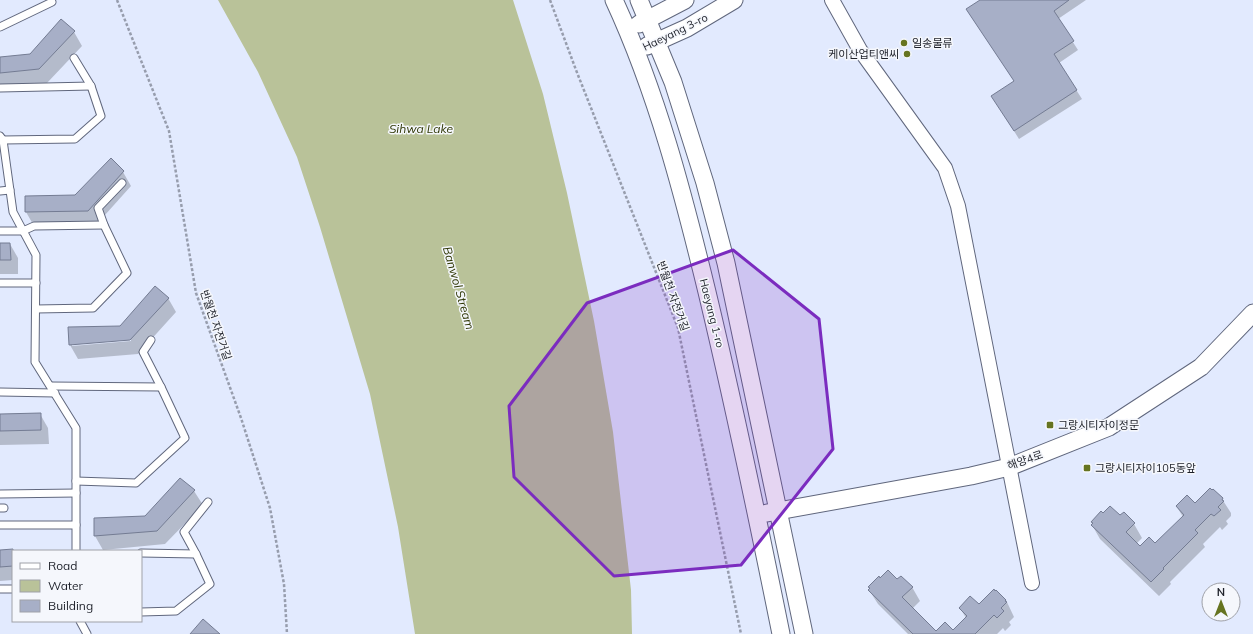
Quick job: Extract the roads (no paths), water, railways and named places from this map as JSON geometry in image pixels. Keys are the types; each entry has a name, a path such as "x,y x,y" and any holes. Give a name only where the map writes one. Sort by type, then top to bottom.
{"street":[{"name":"Haeyang 1-ro","path":"614,0 636,50 666,137 687,210 720,344 781,634"},
{"name":"Haeyang 1-ro","path":"639,0 673,82 705,184 726,263 804,634"},
{"name":"Haeyang 3-ro","path":"628,30 685,0"},
{"name":"Haeyang 3-ro","path":"636,50 687,28 734,0"},
{"path":"832,0 860,50 945,168 958,206 1032,583"},
{"name":"해양4로","path":"757,515 971,476 1009,467 1109,427 1201,367 1253,313"}],"lane":[{"path":"0,27 52,2"},
{"path":"74,58 91,86 101,116 75,139 1,138 13,212 36,255 35,362 76,428 76,550"},
{"path":"0,88 91,86"},
{"path":"36,309 93,308 127,274 104,225 98,208 122,183"},
{"path":"0,191 10,190"},
{"path":"0,231 23,231 34,226 104,225"},
{"path":"0,282 36,283"},
{"path":"76,481 136,483 185,438 143,352 151,340"},
{"path":"0,392 161,387"},
{"path":"0,494 76,493"},
{"path":"142,612 176,611 210,584 184,532 208,502"},
{"path":"0,525 76,525"},
{"path":"142,553 196,554"},
{"path":"0,590 12,589"},
{"path":"81,622 87,634"}],"water":[{"name":"Sihwa Lake","path":"218,0 513,0 543,94 567,193 594,321 613,432 631,590 632,634 415,634 398,527 370,394 320,227 297,157 258,72"}],"place":[{"name":"일송물류","path":"904,43"},
{"name":"케이산업티앤씨","path":"907,54"},
{"name":"그랑시티자이정문","path":"1050,425"},
{"name":"그랑시티자이105동앞","path":"1087,468"}],"water label":[{"name":"Banwol Stream","path":"459,288"}]}
